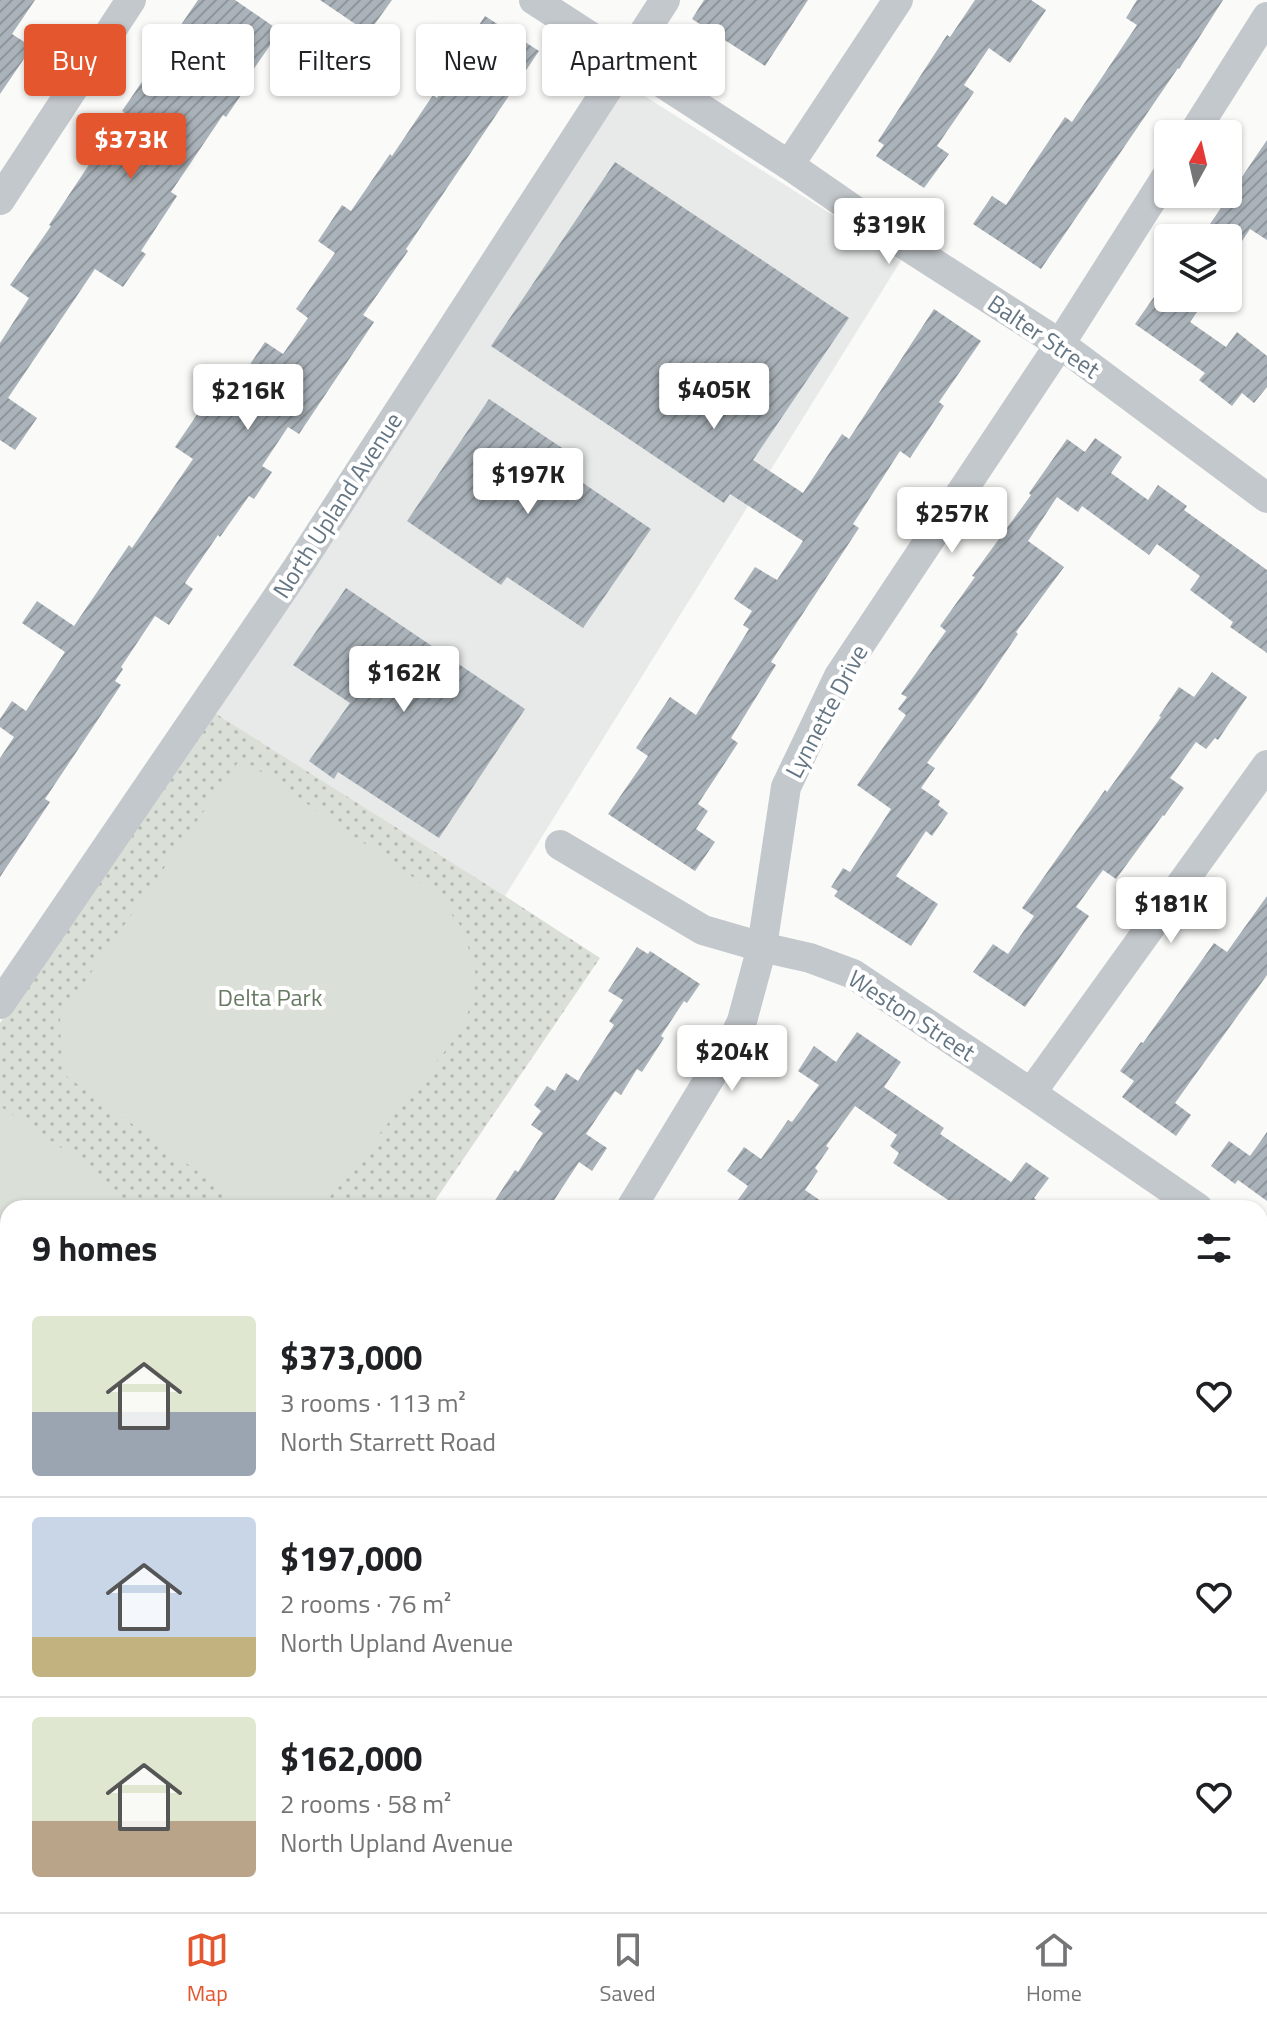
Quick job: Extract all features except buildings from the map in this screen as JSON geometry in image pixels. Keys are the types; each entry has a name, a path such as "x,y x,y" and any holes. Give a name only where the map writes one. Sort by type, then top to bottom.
{"street":[{"path":"0,200 131,0"},
{"name":"Balter Street","path":"534,0 571,24"},
{"name":"North Upland Avenue","path":"649,24 665,0"},
{"path":"789,165 898,0"},
{"path":"1202,120 1267,17"},
{"name":"North Upland Avenue","path":"0,1004 298,567 603,96"},
{"name":"Balter Street","path":"682,96 1060,344 1267,498"},
{"name":"Lynnette Drive","path":"637,1200 742,1021 762,947 786,787 839,676 1060,344 1154,196"},
{"path":"1031,1093 1267,765"},
{"name":"Weston Street","path":"560,845 703,930 810,958 853,974 1186,1200"}],"shaded area":[{"path":"615,96 645,96 902,259 505,896 207,708"}],"green space":[{"name":"Delta Park","path":"207,708 600,958 435,1200 0,1200 0,1023"},
{"path":"241,758 433,891 463,929 477,979 464,1027 327,1200 237,1200 62,1073 60,1017"},
{"path":"0,1106 92,1169 114,1200 0,1200"}]}
